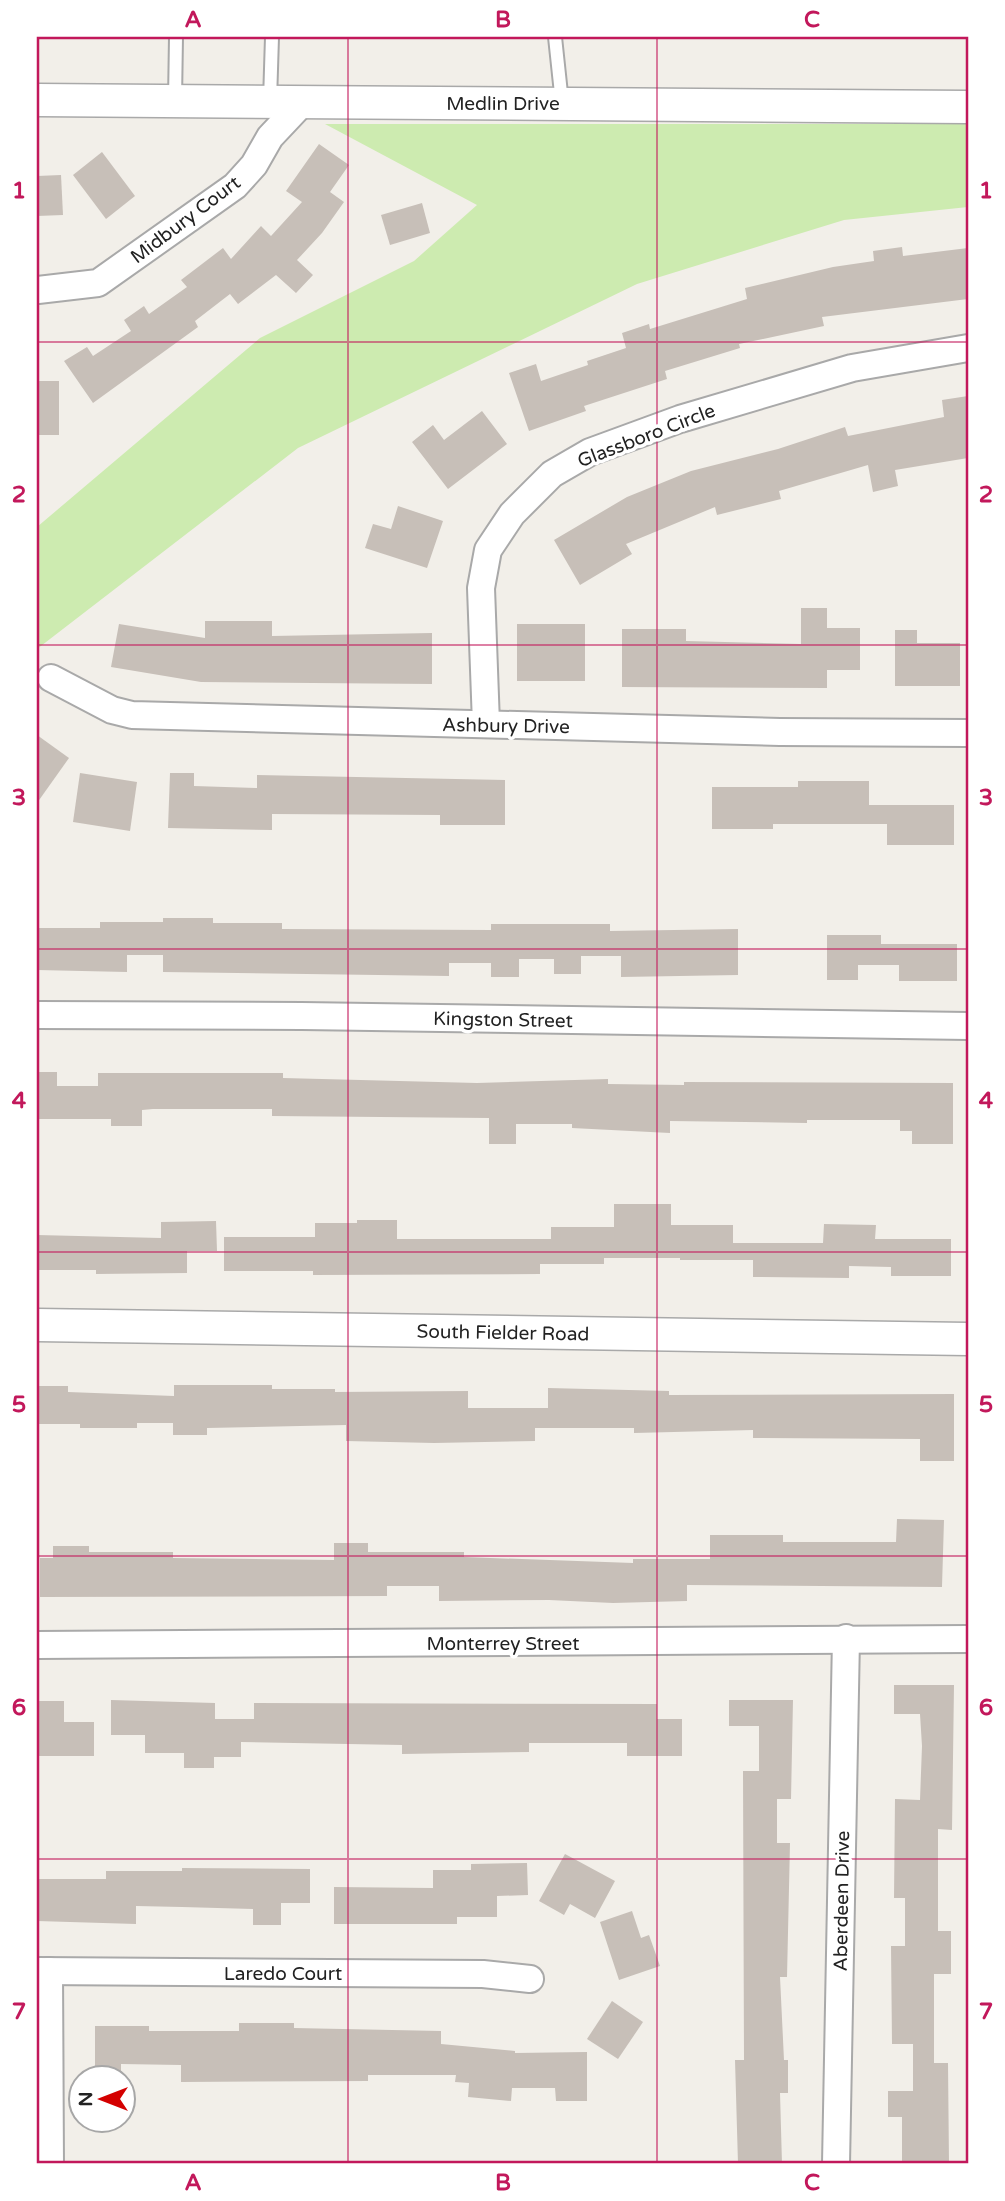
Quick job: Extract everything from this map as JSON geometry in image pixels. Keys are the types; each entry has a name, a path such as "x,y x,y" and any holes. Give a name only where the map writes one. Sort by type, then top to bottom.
{"street":[{"name":"Medlin Drive","path":"37,100 968,107"},
{"name":"Midbury Court","path":"38,290 98,283 225,193 254,165 270,137 303,102"},
{"name":"Glassboro Circle","path":"486,724 481,588 488,550 512,514 552,474 590,452 694,415 852,368 968,348"},
{"name":"Ashbury Drive","path":"51,678 112,710 132,715 968,733"},
{"name":"Kingston Street","path":"37,1016 302,1016 968,1026"},
{"name":"South Fielder Road","path":"37,1325 968,1339"},
{"name":"Aberdeen Drive","path":"836,2164 846,1638"},
{"name":"Monterrey Street","path":"37,1645 968,1639"},
{"name":"Laredo Court","path":"43,1971 483,1975 530,1979"},
{"path":"43,1971 50,2164"}],"lane":[{"path":"175,101 176,37"},
{"path":"270,101 272,37"},
{"path":"555,37 562,104"}],"green space":[{"path":"325,124 968,124 968,207 844,220 637,284 298,448 37,649 37,527 260,338 414,261 477,205"}],"building":[{"path":"319,144 349,165 330,192 344,202 322,233 297,260 313,275 296,293 276,275 238,304 230,294 195,321 198,327 93,403 64,361 87,347 93,356 131,331 124,320 144,306 149,314 187,287 181,280 223,248 231,259 261,226 271,236 302,202 286,191"},
{"path":"102,152 135,196 106,219 73,175"},
{"path":"61,175 63,215 37,216 37,176"},
{"path":"422,203 430,233 390,245 381,215"},
{"path":"902,247 903,256 968,248 968,299 822,317 824,326 739,344 740,348 665,371 667,379 584,406 586,411 529,431 509,373 536,364 541,381 626,348 622,333 649,324 650,329 747,299 745,288 833,267 874,261 873,251"},
{"path":"37,381 59,381 59,435 37,435"},
{"path":"968,396 968,458 895,470 898,486 873,492 868,465 779,491 781,499 717,515 715,507 626,544 632,554 580,585 554,540 627,497 691,471 778,449 845,427 848,436 944,417 942,400"},
{"path":"482,411 507,444 448,489 412,442 433,425 444,440"},
{"path":"398,506 443,521 427,568 365,548 373,524 391,529"},
{"path":"801,608 827,608 827,628 860,628 860,670 827,670 827,688 622,687 622,629 686,629 686,641 801,644"},
{"path":"205,621 272,621 272,636 432,633 432,684 201,682 111,667 119,624 205,638"},
{"path":"517,624 585,624 585,681 517,681"},
{"path":"895,630 917,630 917,643 960,643 960,686 895,686"},
{"path":"37,735 69,758 37,803"},
{"path":"80,773 137,782 130,831 73,822"},
{"path":"170,773 194,773 194,786 257,788 257,775 505,780 505,825 440,825 440,815 272,814 272,830 168,828"},
{"path":"798,781 869,781 869,805 954,805 954,845 887,845 887,824 773,824 773,829 712,829 712,787 798,787"},
{"path":"163,918 213,918 213,923 282,923 282,929 491,930 491,924 610,924 610,931 738,929 738,975 621,977 621,956 581,956 581,974 554,974 554,959 519,959 519,977 491,977 491,963 449,963 449,976 163,972 163,955 127,955 127,972 37,970 37,928 100,928 100,922 163,922"},
{"path":"827,935 881,935 881,944 957,944 957,981 899,981 899,965 858,965 858,980 827,980"},
{"path":"37,1072 57,1072 57,1086 98,1086 98,1073 283,1073 283,1078 477,1083 608,1079 608,1084 684,1085 684,1082 953,1083 953,1144 912,1144 912,1131 900,1131 900,1120 807,1120 807,1123 670,1121 670,1133 572,1128 572,1124 516,1124 516,1144 489,1144 489,1118 272,1116 272,1109 153,1109 142,1110 142,1126 111,1126 111,1119 37,1119"},
{"path":"614,1204 671,1204 671,1225 733,1225 733,1243 823,1243 824,1224 876,1225 875,1239 951,1239 951,1276 891,1276 891,1267 849,1266 849,1278 753,1277 753,1260 680,1258 604,1258 604,1264 540,1264 540,1274 313,1275 313,1271 224,1271 224,1237 315,1237 315,1223 397,1220 397,1239 551,1239 551,1227 614,1227"},
{"path":"216,1221 217,1251 187,1251 187,1273 96,1274 96,1270 37,1270 37,1235 161,1238 161,1222"},
{"path":"174,1385 272,1385 272,1389 335,1389 335,1392 468,1391 468,1408 548,1408 548,1388 669,1391 669,1395 954,1394 954,1461 920,1461 920,1439 753,1438 753,1430 634,1433 634,1428 535,1428 535,1441 434,1443 346,1441 346,1425 207,1428 207,1435 173,1435 173,1423 137,1423 137,1428 80,1428 80,1424 37,1424 37,1386 68,1386 68,1392 174,1396"},
{"path":"897,1519 944,1520 942,1587 687,1585 687,1601 613,1603 549,1600 439,1601 439,1586 387,1586 387,1596 40,1597 40,1558 53,1558 53,1546 89,1546 89,1552 173,1552 173,1558 334,1560 334,1543 368,1543 368,1552 464,1552 464,1557 633,1563 633,1559 710,1559 710,1535 783,1535 783,1542 896,1542"},
{"path":"894,1685 954,1685 952,1830 938,1829 938,1931 951,1931 951,1974 934,1974 934,2063 948,2063 949,2164 902,2164 902,2117 888,2117 888,2091 913,2091 913,2044 892,2044 891,1946 905,1946 905,1898 894,1898 895,1799 920,1800 922,1746 920,1714 894,1714"},
{"path":"111,1700 215,1703 215,1719 254,1719 254,1703 657,1704 657,1719 682,1719 682,1756 627,1756 627,1743 529,1743 529,1752 402,1754 402,1745 241,1742 241,1757 214,1757 214,1768 184,1768 184,1753 145,1753 145,1735 111,1735"},
{"path":"729,1700 793,1700 791,1799 777,1799 777,1843 790,1843 787,1977 780,1977 784,2060 788,2060 788,2093 780,2093 782,2164 738,2164 735,2060 744,2060 743,1771 759,1771 759,1726 729,1726"},
{"path":"37,1701 64,1701 64,1722 94,1722 94,1756 37,1756"},
{"path":"565,1854 615,1881 595,1918 570,1904 564,1915 539,1901"},
{"path":"527,1863 528,1895 497,1896 497,1917 457,1917 457,1924 334,1924 334,1887 433,1888 433,1870 471,1870 471,1864"},
{"path":"182,1868 310,1869 310,1903 281,1903 281,1925 253,1925 253,1909 136,1906 136,1924 37,1921 37,1879 106,1879 106,1871 182,1871"},
{"path":"632,1911 641,1938 649,1935 660,1966 619,1980 600,1922"},
{"path":"612,2001 643,2022 618,2059 587,2039"},
{"path":"239,2023 294,2023 294,2028 441,2031 441,2044 515,2053 587,2052 587,2101 556,2101 555,2088 512,2088 511,2101 468,2097 469,2083 455,2082 456,2075 368,2075 368,2081 181,2082 181,2065 95,2064 95,2026 149,2026 149,2031 239,2031"}]}
